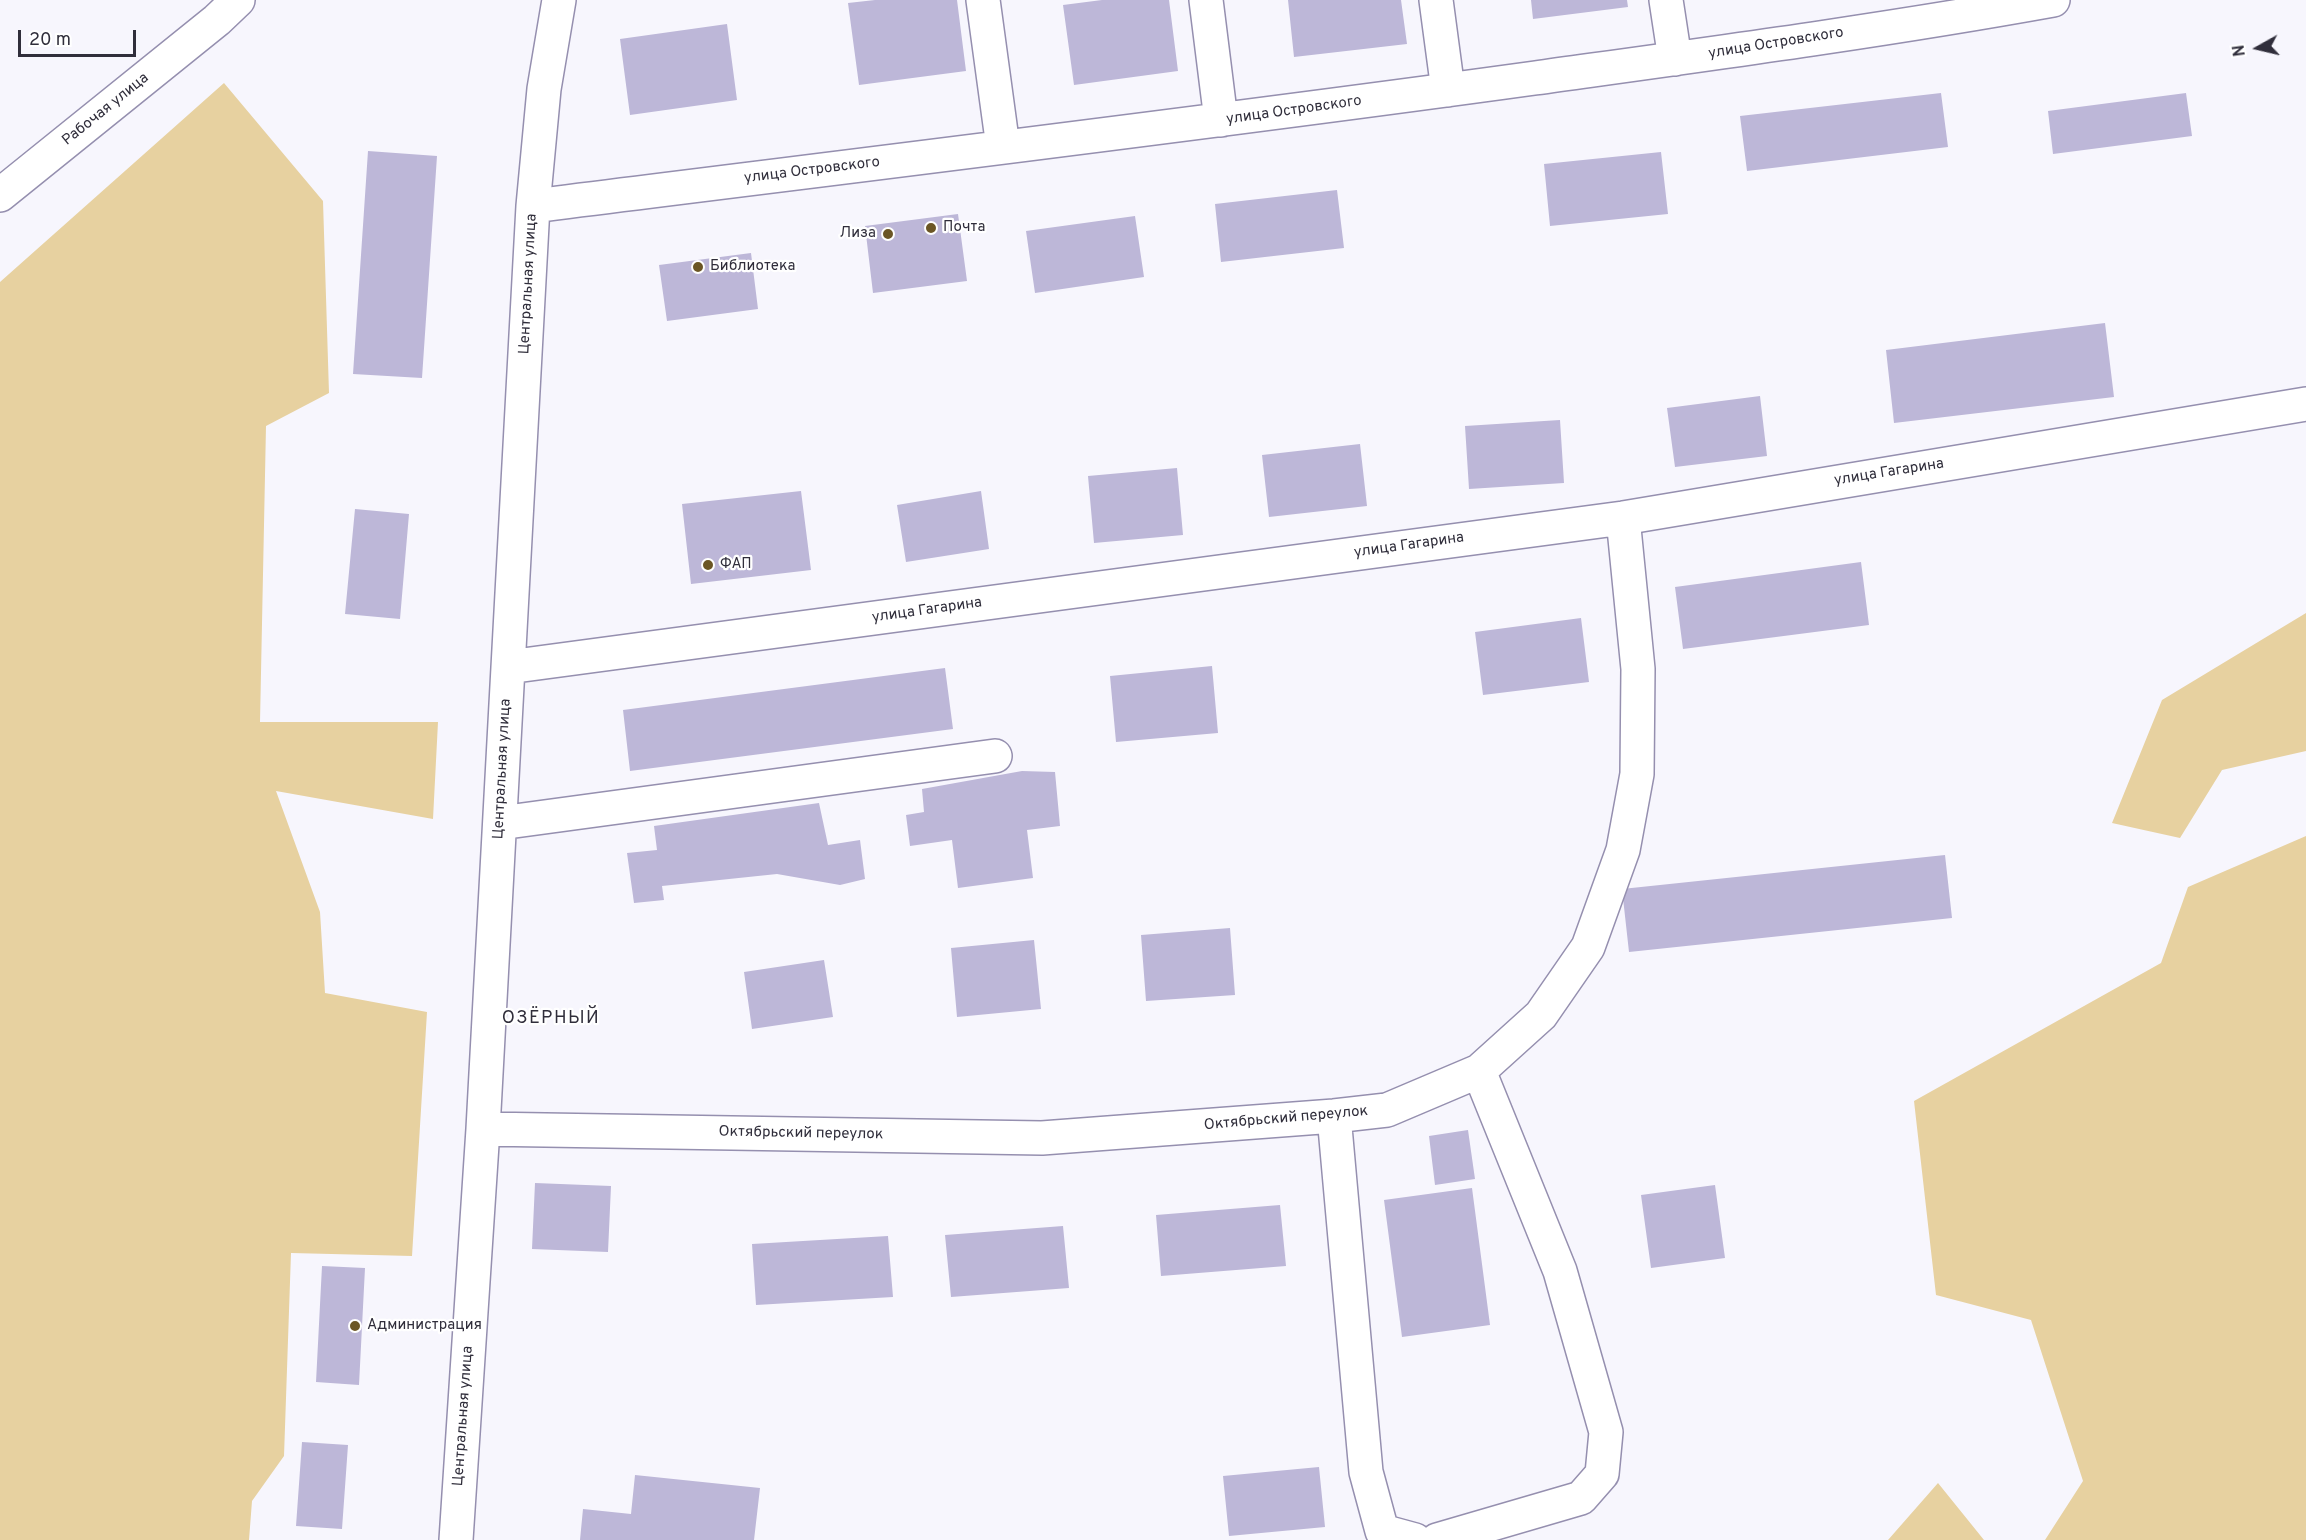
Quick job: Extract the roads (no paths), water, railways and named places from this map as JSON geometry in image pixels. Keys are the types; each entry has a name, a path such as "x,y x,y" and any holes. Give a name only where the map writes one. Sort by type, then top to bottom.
{"street":[{"name":"Рабочая улица","path":"0,195 217,21 238,0"},
{"name":"Центральная улица","path":"456,1540 483,1129 533,207 544,89 559,0"},
{"path":"983,0 1003,147"},
{"path":"1206,0 1221,120"},
{"path":"1436,0 1448,90"},
{"path":"1666,0 1675,59"},
{"name":"улица Островского","path":"533,207 1448,90 1675,59 1982,6 2053,0"},
{"name":"улица Гагарина","path":"508,667 1623,518 2306,404"},
{"name":"Октябрьский переулок","path":"483,1129 1042,1138 1387,1110 1479,1071 1541,1015 1588,947 1623,850 1637,774 1638,669 1623,518"},
{"path":"500,823 995,756"},
{"path":"1437,1540 1581,1498 1602,1474 1606,1432 1560,1271 1479,1071"},
{"path":"1334,1116 1366,1472 1379,1536 1415,1540"}],"place":[{"name":"Почта","path":"931,228"},
{"name":"Лиза","path":"888,234"},
{"name":"Библиотека","path":"698,267"},
{"name":"ФАП","path":"708,565"},
{"name":"Администрация","path":"355,1326"}],"district":[{"name":"ОЗЁРНЫЙ","path":"551,1019"}]}
